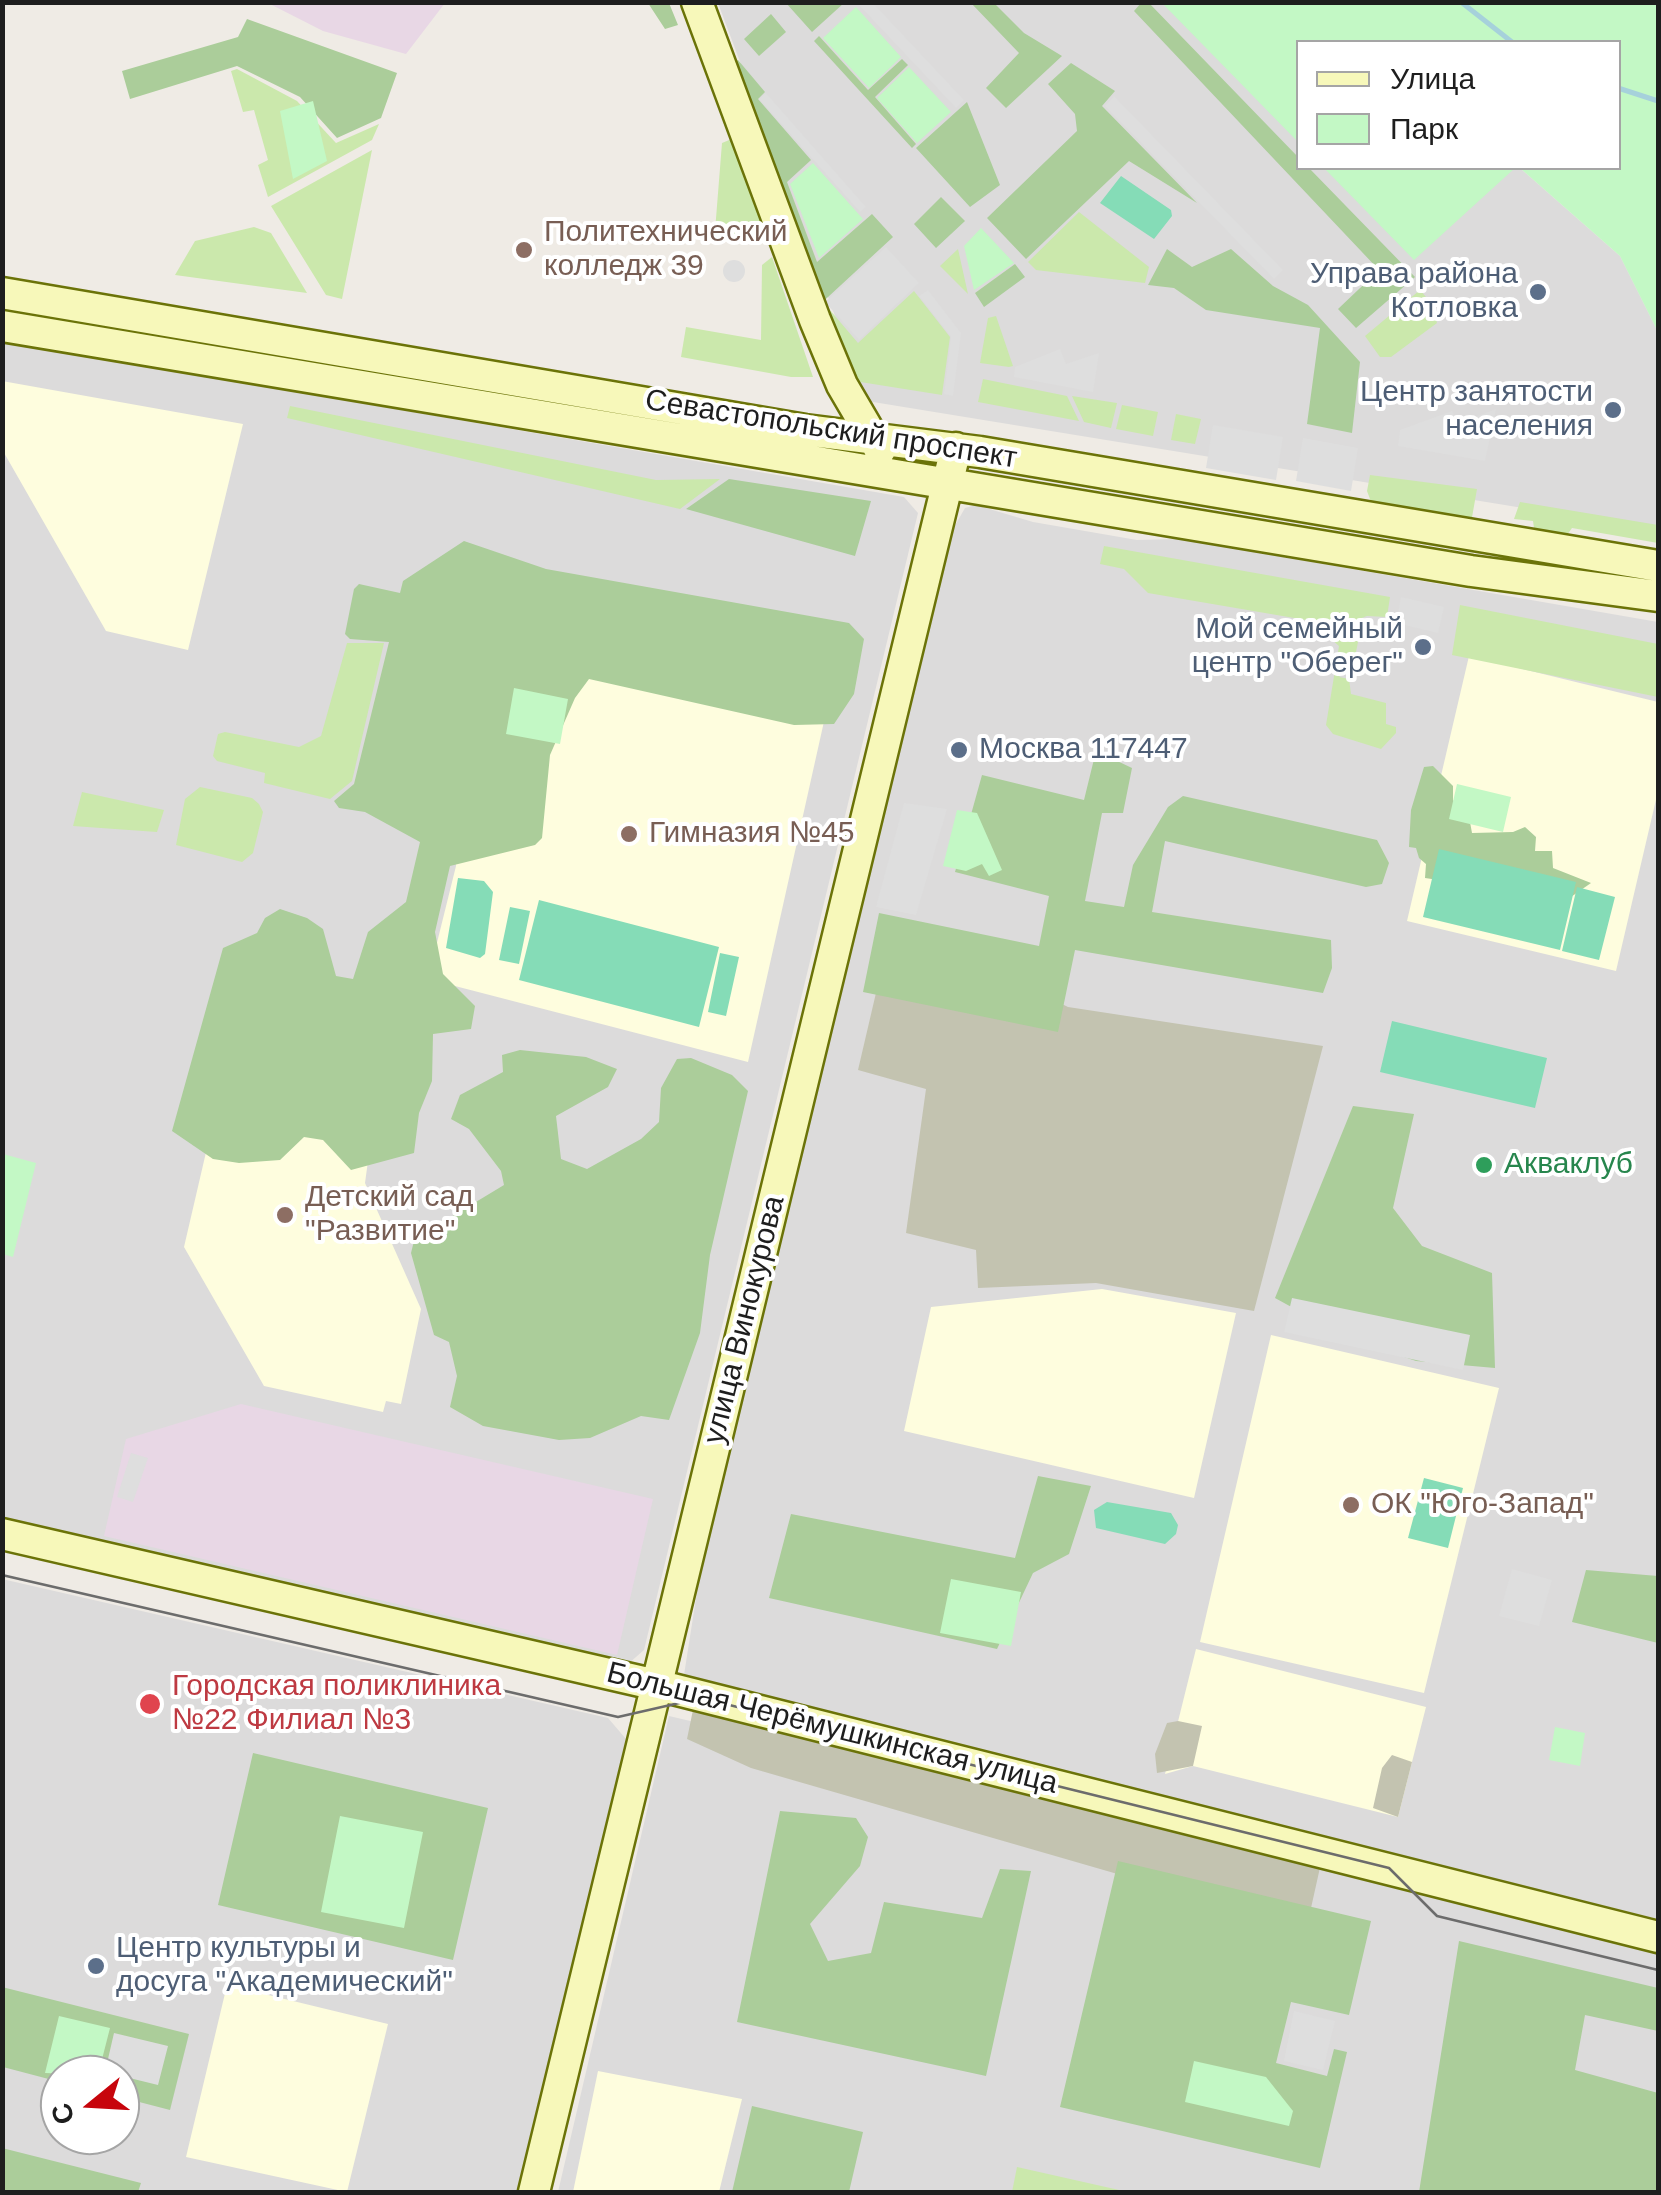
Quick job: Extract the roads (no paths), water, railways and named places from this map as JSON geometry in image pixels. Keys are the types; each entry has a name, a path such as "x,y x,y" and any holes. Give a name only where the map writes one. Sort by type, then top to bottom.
{"main road":[{"path":"698,2 842,385 895,474"},
{"name":"Севастопольский проспект","path":"2,293 874,440 956,448 1658,566"},
{"name":"Севастопольский проспект","path":"2,326 947,481 1471,572 1658,596"},
{"name":"улица Винокурова","path":"534,2192 956,448"},
{"name":"Большая Черёмушкинская улица","path":"2,1534 657,1684 1658,1937"}],"waterway":[{"path":"1461,2 1509,40"},
{"path":"1621,89 1658,101"}],"tram line":[{"path":"2,1575 618,1717 701,1698 1389,1868 1437,1916 1658,1970"}],"place":[{"name":"Политехнический колледж 39","path":"524,250"},
{"name":"Управа района Котловка","path":"1538,292"},
{"name":"Центр занятости населения","path":"1613,410"},
{"name":"Мой семейный центр \"Оберег\"","path":"1423,647"},
{"name":"Москва 117447","path":"959,750"},
{"name":"Гимназия №45","path":"629,834"},
{"name":"Акваклуб","path":"1484,1165"},
{"name":"Детский сад \"Развитие\"","path":"285,1215"},
{"name":"ОК \"Юго-Запад\"","path":"1351,1505"},
{"name":"Городская поликлиника №22 Филиал №3","path":"150,1704"},
{"name":"Центр культуры и досуга \"Академический\"","path":"96,1966"}]}
